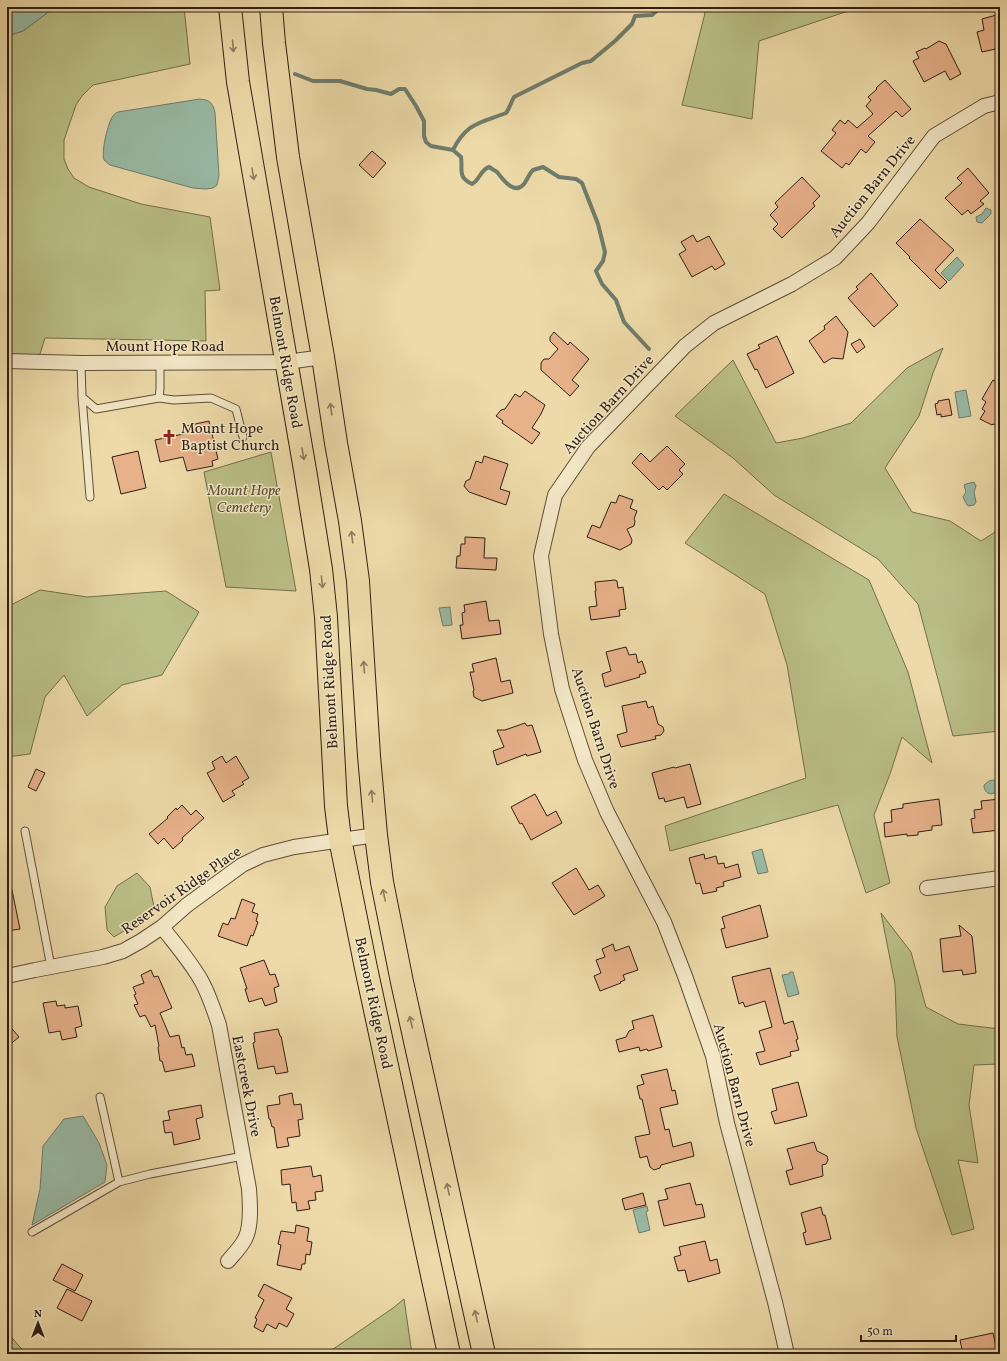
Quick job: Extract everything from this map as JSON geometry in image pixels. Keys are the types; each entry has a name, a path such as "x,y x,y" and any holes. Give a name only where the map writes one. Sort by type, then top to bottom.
{"main road":[{"name":"Belmont Ridge Road","path":"230,7 238,82 314,522 326,617 336,806 340,839 448,1354"},
{"path":"271,7 288,157 323,357 350,521 358,581 369,756 382,882 484,1354"}],"street":[{"name":"Auction Barn Drive","path":"787,1354 775,1302 727,1123 713,1056 664,922 607,812 585,760 562,689 551,634 541,556 554,495 588,447 685,346 714,323 792,284 835,258 868,223 934,136 984,106 1000,102"},
{"name":"Mount Hope Road","path":"7,361 81,363 287,362 323,357"},
{"name":"Reservoir Ridge Place","path":"7,976 102,957 123,951 162,927 187,905 242,865 263,855 340,839 376,835"},
{"path":"927,888 1000,878"},
{"name":"Eastcreek Drive","path":"162,927 202,981 213,1005 218,1025 249,1189 250,1215 246,1238 228,1261"}],"lane":[{"path":"81,363 82,397 90,497"},
{"path":"159,398 160,363"},
{"path":"82,397 96,409 159,398 174,400 211,398 236,409 243,437"},
{"path":"25,831 51,967"},
{"path":"100,1097 119,1182"},
{"path":"32,1232 119,1182 150,1174 243,1156"}],"green space":[{"path":"55,7 184,7 190,64 93,85 82,96 76,105 64,140 64,159 74,178 89,187 141,204 210,217 220,290 205,291 206,341 45,338 39,357 7,355 7,36 23,31"},
{"path":"699,7 860,7 759,41 752,119 682,105 705,13"},
{"path":"943,348 919,416 885,468 912,512 950,521 981,541 1000,529 1000,731 953,736 918,604 878,559 774,495 733,458 675,416 733,360 776,443 803,438 851,423 907,368"},
{"name":"Mount Hope Cemetery","path":"271,452 296,591 226,587 204,472"},
{"path":"724,494 869,580 908,672 932,763 902,737 890,774 874,815 890,883 866,893 838,805 670,851 665,826 806,778 787,665 765,594 685,543"},
{"path":"40,590 87,597 166,591 199,612 162,675 122,685 87,716 64,675 45,697 30,754 7,757 7,607"},
{"path":"137,873 150,887 154,907 139,922 114,937 107,930 105,907 117,886"},
{"path":"881,913 911,952 926,1007 958,1024 1000,1029 1000,1064 974,1065 969,1105 978,1163 958,1160 974,1229 952,1235 916,1128 897,1037 895,984"},
{"path":"404,1299 412,1354 326,1354 393,1308"},
{"path":"7,1332 26,1354 7,1354"}],"shaded area":[{"path":"7,7 55,7 23,31 7,36"},
{"path":"200,99 206,100 210,103 215,113 219,175 217,185 213,188 193,188 110,165 104,160 103,151 107,130 113,115 116,113"},
{"path":"986,208 991,210 991,214 982,223 977,222 976,217 982,214"},
{"path":"957,257 964,265 949,281 941,273"},
{"path":"966,390 971,416 959,418 955,392"},
{"path":"974,482 976,486 974,492 976,502 974,505 969,506 963,497 966,492 964,485"},
{"path":"450,607 452,625 443,626 439,608"},
{"path":"993,780 1000,781 1000,791 991,794 986,791 984,785"},
{"path":"762,849 768,872 758,874 752,852"},
{"path":"790,972 793,972 799,994 788,997 782,975 789,974"},
{"path":"83,1116 99,1143 107,1165 105,1182 32,1225 40,1189 43,1146 64,1119"},
{"path":"647,1206 648,1211 646,1212 650,1230 639,1233 633,1210"}],"building":[{"path":"1000,14 1000,48 982,52 977,32 984,30 982,19"},
{"path":"939,41 946,44 961,74 950,80 945,71 924,82 913,61 919,58 916,52 925,48 926,49"},
{"path":"885,80 911,109 902,117 896,111 868,136 875,142 866,153 861,149 849,165 846,163 842,168 821,151 836,133 832,130 840,120 845,124 848,120 857,128 873,114 866,106 871,100 868,97"},
{"path":"372,151 386,163 373,178 359,165"},
{"path":"968,168 989,193 980,201 984,204 971,214 968,210 962,215 945,198 962,183 957,178"},
{"path":"802,177 820,196 813,203 815,206 782,238 773,229 778,224 770,215 778,207 775,203"},
{"path":"920,219 954,250 935,270 947,282 940,289 896,243"},
{"path":"693,235 697,242 709,236 725,264 715,270 712,266 692,277 679,254 686,250 681,242"},
{"path":"871,273 898,305 874,327 848,298 858,289 856,287"},
{"path":"836,316 848,332 843,359 832,358 824,363 809,341 825,329 824,326"},
{"path":"554,332 568,345 570,342 589,359 572,380 579,386 570,396 541,370 541,363 544,359 549,359 558,349 550,341 550,337"},
{"path":"777,336 794,373 766,388 757,369 755,370 747,354 760,348 758,345"},
{"path":"860,339 865,347 857,353 851,344"},
{"path":"993,380 1000,384 1000,419 996,425 992,425 980,419 985,411 982,409 986,402 982,399"},
{"path":"525,391 545,405 532,428 540,433 532,444 502,423 503,421 496,416 501,410 505,409 515,394 520,397"},
{"path":"949,399 952,415 941,417 941,414 937,415 935,404 938,403 938,401"},
{"path":"209,421 218,459 212,461 213,466 187,471 183,457 160,462 155,440 188,433 186,426"},
{"path":"667,446 685,464 679,470 683,474 667,490 663,486 659,490 632,463 641,453 650,462"},
{"path":"138,451 146,488 121,494 112,457"},
{"path":"484,456 508,464 500,489 510,492 506,505 469,492 464,486 466,481 470,479 476,461 482,463"},
{"path":"619,495 633,500 630,508 637,511 634,519 634,526 627,529 632,540 631,544 620,550 587,537 592,525 600,528 611,502 616,503"},
{"path":"465,537 485,538 484,558 497,558 496,570 456,568 457,556 460,556 461,544 465,544"},
{"path":"617,581 618,588 623,587 626,609 619,610 620,616 591,620 589,607 597,606 595,582"},
{"path":"486,601 489,621 499,620 501,634 462,639 460,625 463,625 462,613 465,612 464,605"},
{"path":"626,647 629,655 636,654 638,663 642,661 646,673 639,675 640,677 605,687 602,674 611,671 606,652"},
{"path":"496,658 501,682 510,680 513,693 482,701 474,697 470,672 474,672 472,664"},
{"path":"646,701 648,708 653,706 658,724 663,727 664,731 661,735 655,736 656,739 621,747 617,735 627,732 622,706"},
{"path":"525,723 527,726 532,725 541,752 527,756 526,754 497,765 493,751 504,747 497,730 505,730"},
{"path":"222,756 226,763 236,756 249,778 242,782 244,784 232,791 235,795 223,802 207,773 215,769 212,762"},
{"path":"690,764 701,804 687,808 684,797 665,802 664,798 659,799 652,773"},
{"path":"36,769 45,773 36,791 28,787"},
{"path":"535,794 547,816 556,811 562,823 531,840 511,807"},
{"path":"939,799 942,825 932,826 932,830 918,832 918,835 907,836 907,834 885,837 884,823 892,822 891,810 903,808 903,804"},
{"path":"1000,799 1000,830 973,833 971,819 975,818 974,810 982,809 981,801"},
{"path":"182,805 191,815 196,810 204,818 182,838 183,840 173,849 164,838 158,844 149,834 168,818 167,817 176,808 177,810"},
{"path":"704,854 705,859 716,856 718,864 724,863 725,868 738,864 741,877 723,882 724,886 716,888 717,891 703,894 700,883 696,884 689,858"},
{"path":"576,868 589,890 598,885 605,896 574,915 552,883"},
{"path":"12,890 20,929 7,931 7,891"},
{"path":"242,899 255,904 252,912 258,914 256,921 258,922 253,936 251,935 247,946 218,936 223,923 228,925 231,918 235,919"},
{"path":"760,905 768,937 726,948 721,929 725,928 722,917"},
{"path":"959,925 972,936 976,973 963,975 962,970 943,972 940,939 961,936"},
{"path":"613,944 615,951 629,946 638,970 623,975 625,980 620,982 621,983 600,991 594,976 601,973 596,960 605,957 602,949"},
{"path":"264,960 270,975 275,974 279,986 274,988 277,1002 265,1006 262,998 249,1002 245,989 247,989 240,968"},
{"path":"770,968 784,1024 793,1021 798,1039 796,1040 799,1050 790,1052 791,1056 760,1065 756,1053 765,1051 759,1031 772,1027 765,1001 745,1007 743,1002 739,1004 732,977"},
{"path":"151,970 154,977 158,976 172,1008 160,1013 170,1037 179,1035 182,1048 184,1047 186,1055 192,1054 195,1066 165,1072 162,1061 160,1061 155,1025 151,1027 145,1015 140,1017 134,1005 138,1004 134,995 136,994 133,987 144,983 141,975"},
{"path":"56,1001 57,1006 65,1005 65,1008 78,1006 82,1026 75,1028 77,1037 62,1040 60,1031 49,1033 43,1003"},
{"path":"653,1015 662,1047 648,1051 647,1049 640,1051 639,1047 619,1052 616,1040 626,1037 629,1031 634,1029 632,1021"},
{"path":"7,1023 19,1037 7,1047"},
{"path":"278,1029 281,1036 288,1072 276,1074 274,1066 258,1069 253,1043 255,1042 254,1033"},
{"path":"667,1069 672,1091 675,1090 678,1104 660,1108 665,1130 669,1129 673,1147 691,1142 694,1156 661,1165 660,1168 654,1170 650,1167 647,1156 640,1158 635,1137 650,1134 642,1099 640,1099 637,1086 644,1084 641,1075"},
{"path":"798,1082 807,1116 775,1124 771,1112 777,1110 772,1089"},
{"path":"292,1093 294,1105 301,1104 303,1119 298,1120 300,1136 287,1138 289,1146 277,1148 274,1127 272,1127 269,1119 267,1106 280,1104 279,1096"},
{"path":"201,1105 203,1117 196,1119 200,1139 174,1145 172,1132 165,1133 163,1121 170,1120 168,1111"},
{"path":"814,1142 817,1151 827,1156 828,1160 826,1164 822,1165 823,1176 790,1185 786,1171 793,1169 787,1149"},
{"path":"311,1166 313,1177 321,1175 323,1191 315,1192 316,1200 308,1201 310,1209 297,1211 296,1202 292,1203 290,1184 282,1185 281,1170"},
{"path":"690,1183 696,1205 702,1204 705,1217 664,1226 658,1201 668,1199 665,1189"},
{"path":"643,1193 646,1205 625,1210 622,1199"},
{"path":"821,1207 823,1215 825,1215 831,1239 806,1245 803,1233 806,1232 801,1213"},
{"path":"296,1225 309,1228 307,1241 312,1242 310,1255 306,1254 305,1264 302,1264 301,1270 277,1265 281,1245 278,1244 281,1231 295,1233"},
{"path":"705,1241 710,1261 717,1259 720,1273 688,1282 685,1270 678,1271 674,1257 681,1255 679,1247"},
{"path":"62,1264 83,1275 75,1291 53,1280"},
{"path":"264,1284 292,1298 286,1309 294,1314 287,1327 279,1323 276,1329 267,1324 263,1332 254,1327 257,1319 255,1318 264,1300 258,1296"},
{"path":"67,1289 92,1301 82,1321 57,1308"},
{"path":"993,1333 998,1354 963,1354 960,1340"}],"waterway":[{"path":"453,150 463,134 469,129 481,122 506,113 514,97 582,63 591,61 615,41 632,24 635,16 652,15 661,7"},
{"path":"295,74 313,81 340,81 391,94 399,89 405,89 424,121 424,136 426,142 431,146 453,150 461,157 462,176 472,184 484,170 489,167 497,172 509,185 516,188 524,184 533,170 543,167 559,177 576,179 582,183 598,224 605,252 603,261 596,271 602,284 616,300 624,322 649,349"}],"place":[{"name":"Mount Hope Baptist Church","path":"169,437"}]}
